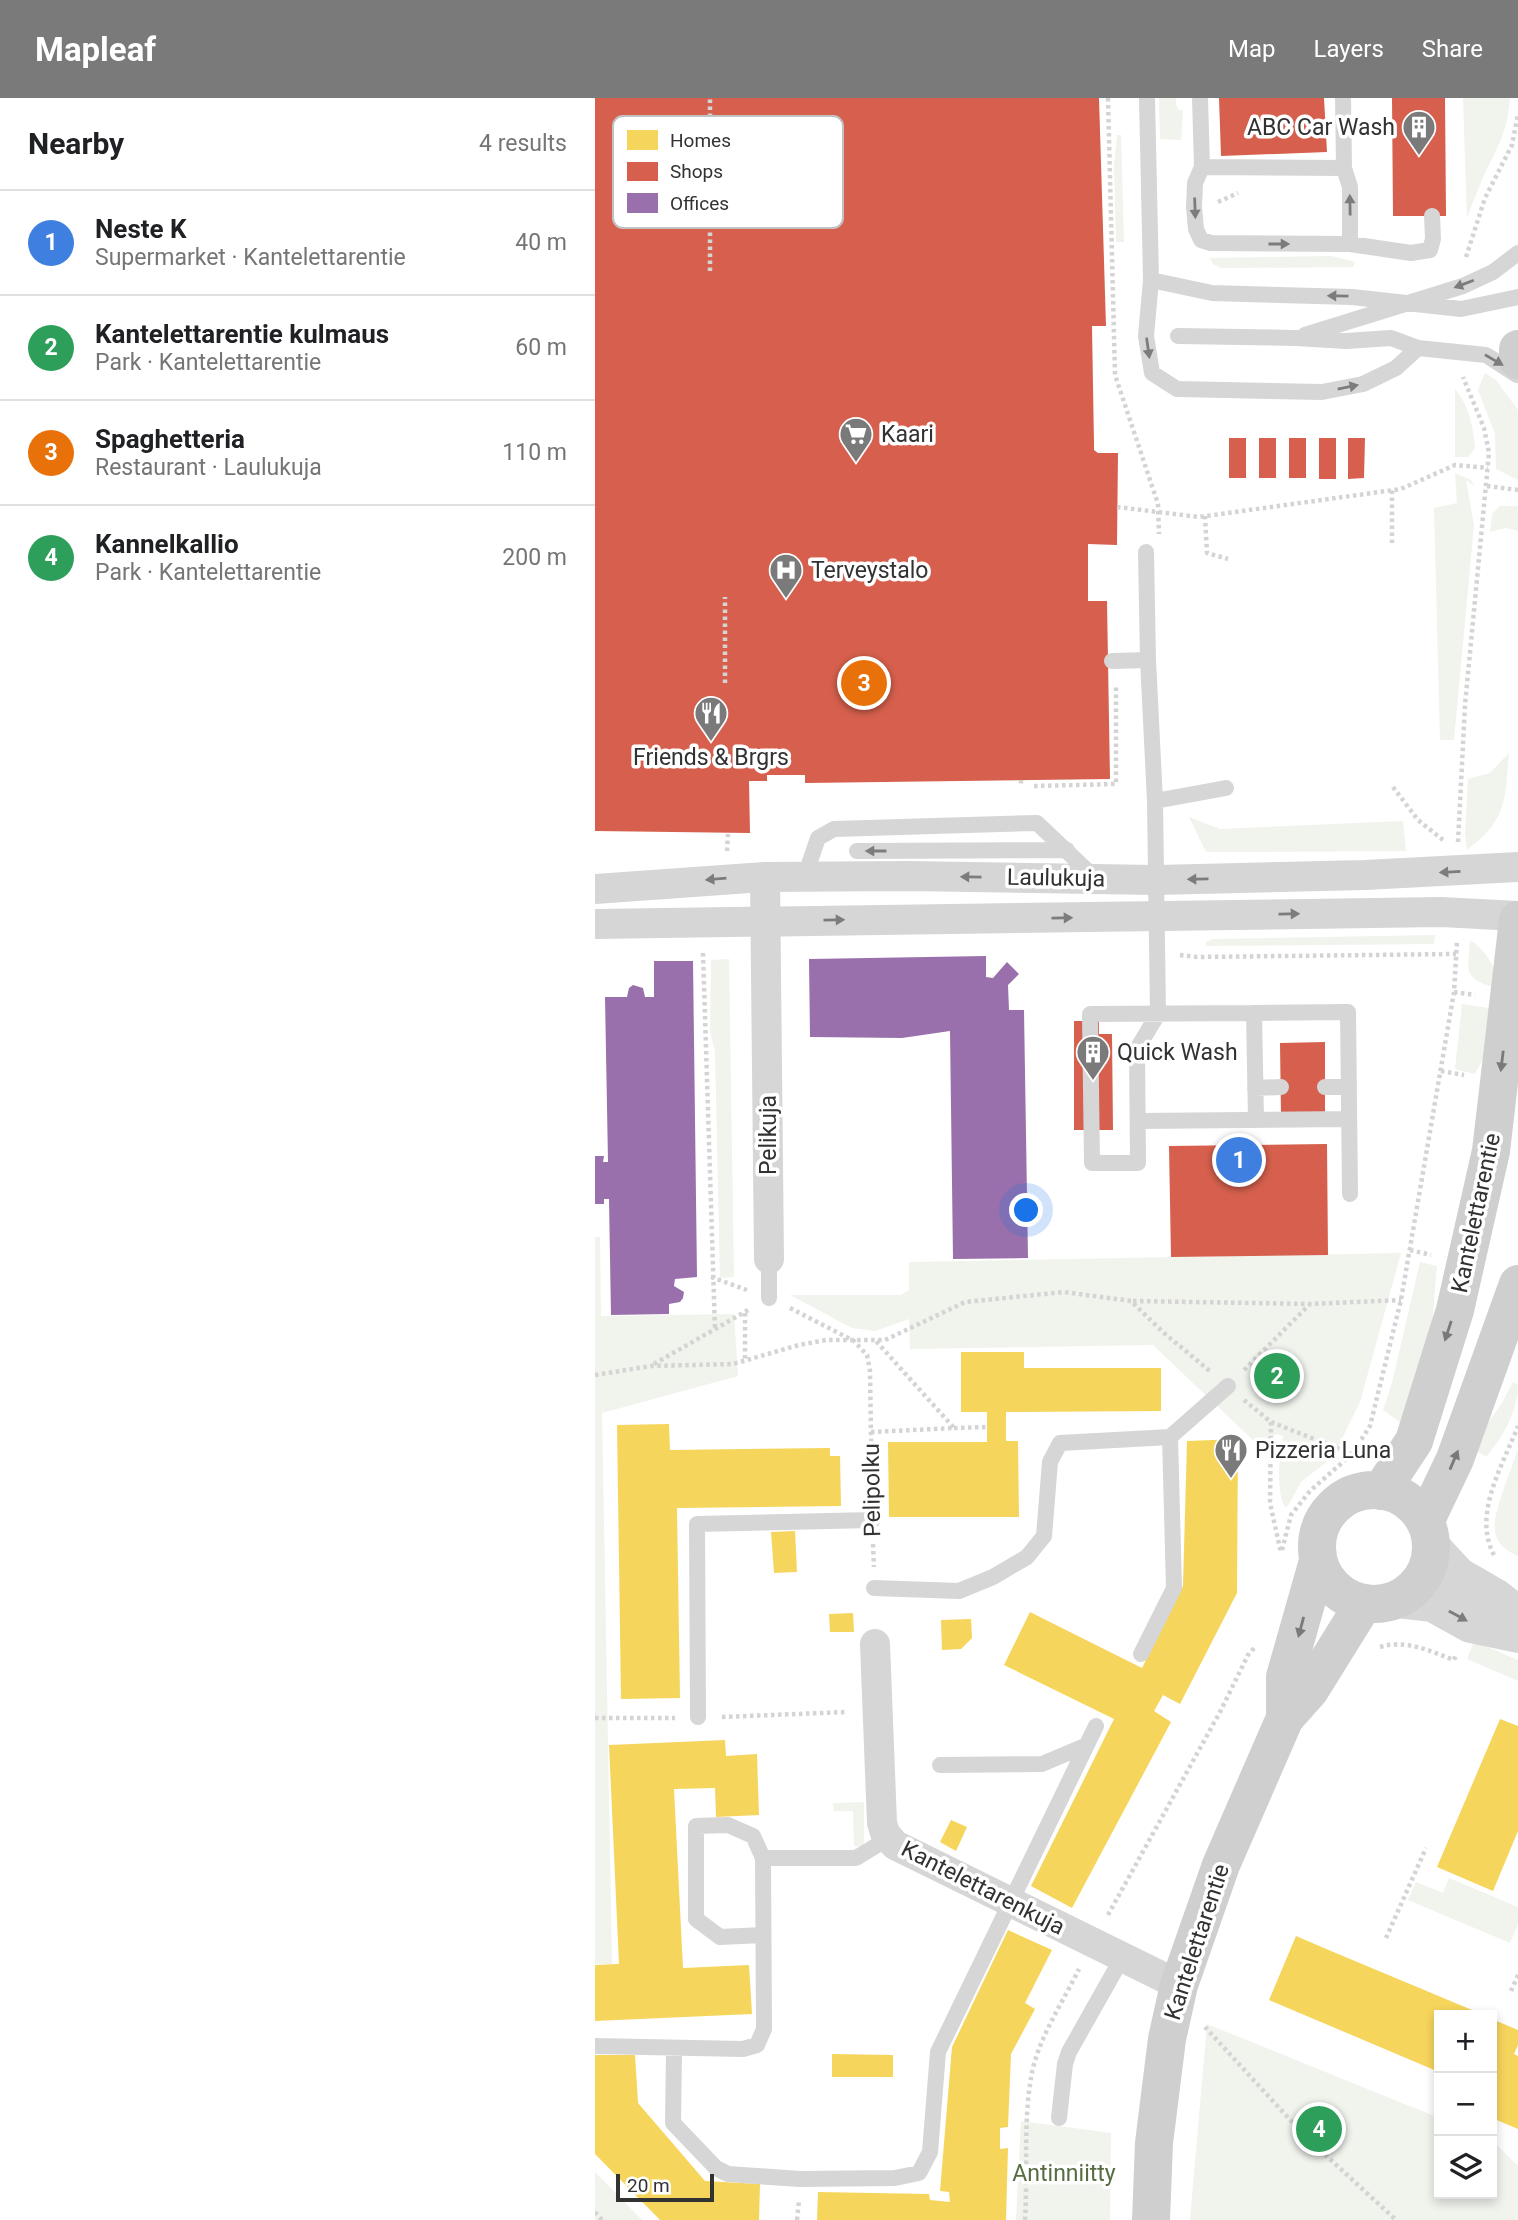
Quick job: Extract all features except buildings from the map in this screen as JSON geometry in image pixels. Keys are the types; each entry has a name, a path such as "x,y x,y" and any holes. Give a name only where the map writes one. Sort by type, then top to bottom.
{"main road":[{"path":"1518,349 1518,360"},
{"name":"Kantelettarentie","path":"1381,1491 1414,1441 1455,1310 1491,1151 1518,918"},
{"path":"1428,1535 1417,1510 1407,1501 1381,1491 1354,1494 1331,1509 1321,1525 1317,1542 1318,1561 1324,1576 1335,1589 1348,1598 1381,1601 1412,1590 1422,1578 1429,1563 1428,1535 1518,1284"},
{"name":"Kantelettarentie","path":"1285,1718 1286,1677 1318,1561"},
{"name":"Kantelettarentie","path":"1151,2220 1154,2143 1167,2039 1179,1985 1221,1865 1285,1718 1381,1601"}],"street":[{"name":"Laulukuja","path":"595,889 765,877 1156,880 1365,875 1518,867"},
{"name":"Pelikuja","path":"765,877 769,1259"},
{"name":"Laulukuja","path":"595,924 1441,912 1518,918"},
{"path":"1428,1535 1458,1576 1496,1598 1518,1615"},
{"path":"1381,1601 1433,1603 1471,1624 1518,1634"},
{"name":"Kantelettarenkuja","path":"875,1644 882,1823 895,1845 1179,1985"}],"lane":[{"path":"1147,98 1151,280 1146,336 1152,373 1177,389 1322,392 1363,384 1396,368 1418,348"},
{"path":"1200,98 1202,167 1195,183 1194,208 1196,229 1201,240 1211,243 1350,244 1411,253 1430,250 1433,239 1432,216"},
{"path":"1343,98 1344,168 1350,187 1350,244"},
{"path":"1202,167 1344,168"},
{"path":"1296,338 1463,286 1493,272 1518,253"},
{"path":"1151,280 1212,293 1352,297 1461,310 1518,297"},
{"path":"1178,336 1346,341 1391,338 1418,348 1486,355 1518,375"},
{"path":"1146,552 1155,801 1158,1014 1137,1049 1138,1163 1092,1163 1090,1014 1158,1014 1347,1012 1350,1194"},
{"path":"1117,661 1148,660"},
{"path":"1155,801 1226,788"},
{"path":"805,877 818,838 834,829 1037,823 1096,878"},
{"path":"857,851 1067,850"},
{"path":"1254,1013 1256,1120"},
{"path":"1255,1088 1281,1087"},
{"path":"1325,1087 1349,1087"},
{"path":"1138,1121 1349,1119"},
{"name":"Pelikuja","path":"769,1259 769,1298"},
{"path":"874,1588 959,1591 993,1577 1027,1556 1044,1536 1050,1462 1060,1443 1170,1437 1227,1386"},
{"path":"1141,1654 1174,1588 1170,1437"},
{"path":"698,1717 697,1524 873,1520"},
{"path":"674,2049 673,2123 716,2168 728,2174 800,2179 895,2178 919,2173 930,2151 938,2052 1096,1726"},
{"path":"940,1765 1042,1764 1087,1745"},
{"path":"595,2046 743,2049 757,2045 764,2029 763,1858 753,1836 727,1825 695,1826 696,1919 720,1937 763,1936"},
{"path":"763,1858 856,1858 889,1838"},
{"path":"1059,2118 1065,2064 1069,2052 1122,1958"}],"path":[{"path":"710,98 710,116"},
{"path":"1108,98 1115,375 1158,504 1159,540"},
{"path":"1464,266 1485,198 1512,145 1518,114"},
{"path":"1194,208 1206,207 1243,191"},
{"path":"710,228 710,271"},
{"path":"1458,851 1465,705 1489,453 1483,428 1461,373"},
{"path":"1117,507 1199,517 1401,489 1455,465 1488,468"},
{"path":"1486,486 1518,489"},
{"path":"1392,490 1392,543"},
{"path":"1205,516 1207,553 1229,559"},
{"path":"725,597 725,683"},
{"path":"1034,786 1116,784 1114,691 1117,661"},
{"path":"1021,780 1021,787"},
{"path":"1393,787 1418,820 1448,843"},
{"path":"703,952 711,1277 715,1330"},
{"path":"1271,1422 1270,1503 1281,1554 1291,1516 1310,1491 1352,1454 1370,1426 1401,1300 1454,992 1456,954"},
{"path":"1441,1071 1466,1076"},
{"path":"1410,1250 1431,1255"},
{"path":"711,1277 769,1298 855,1340"},
{"path":"595,1375 651,1366 733,1364 826,1340 885,1340 965,1303 1064,1292 1131,1301 1310,1304 1401,1300"},
{"path":"651,1366 769,1298"},
{"path":"1131,1301 1164,1333 1271,1422 1352,1454"},
{"path":"1227,1386 1310,1304"},
{"path":"745,1313 745,1361"},
{"name":"Pelipolku","path":"855,1340 867,1356 870,1371 874,1588"},
{"path":"876,1340 954,1428"},
{"path":"1498,1561 1492,1553 1485,1532 1486,1513 1518,1426"},
{"path":"871,1432 987,1427"},
{"path":"1025,2220 1027,2110 1031,2077 1041,2045 1093,1942 1220,1712 1248,1655 1261,1641"},
{"path":"1375,1651 1381,1646 1397,1643 1416,1646 1454,1660"},
{"path":"765,1715 879,1710"},
{"path":"1385,1938 1426,1848"},
{"path":"1511,1991 1518,1975"},
{"path":"1201,2023 1305,2136 1396,2220"},
{"path":"595,2212 602,2220"}],"green space":[{"path":"1159,98 1176,98 1176,105 1179,110 1183,110 1181,140 1160,139"},
{"path":"1463,98 1510,98 1502,136 1467,218"},
{"path":"1117,135 1121,135 1124,242 1116,242 1114,165"},
{"path":"1332,256 1355,262 1353,267 1221,268 1213,264 1210,258"},
{"path":"1485,373 1496,380 1518,410 1518,480 1496,469 1495,434 1478,390"},
{"path":"1455,389 1467,409 1473,432 1475,448 1468,457 1455,457"},
{"path":"1455,473 1471,480 1475,486 1466,480 1474,525 1454,740 1440,740 1434,508 1457,503"},
{"path":"1500,506 1518,506 1518,531 1506,528 1490,532 1492,514"},
{"path":"1509,753 1504,796 1497,819 1467,850 1465,834 1468,779 1490,773"},
{"path":"1189,817 1220,829 1403,821 1406,851 1206,852"},
{"path":"1435,935 1434,944 1206,946 1206,942 1213,939"},
{"path":"1470,940 1490,961 1497,988 1478,981 1470,972"},
{"path":"729,959 734,1277 720,1278 715,1051 710,1032 711,960"},
{"path":"1462,1004 1495,1009 1485,1055 1475,1074 1455,1069"},
{"path":"595,1237 600,1237 601,1316 734,1314 738,1376 602,1413 612,1964 595,1964"},
{"path":"1401,1253 1360,1402 1333,1457 1301,1482 1285,1507 1279,1483 1283,1436 1277,1434 1257,1444 1153,1345 910,1349 909,1319 875,1331 852,1328 790,1295 901,1295 909,1290 909,1262"},
{"path":"1420,1262 1437,1266 1432,1324 1401,1423 1383,1410 1392,1383"},
{"path":"1513,1382 1518,1385 1512,1414 1504,1432 1486,1457 1471,1447 1502,1403"},
{"path":"1518,1449 1518,1556 1500,1544 1496,1537 1495,1520"},
{"path":"1474,1641 1518,1660 1518,1681 1467,1659"},
{"path":"864,1802 864,1847 854,1846 853,1811 834,1811 833,1803"},
{"path":"1449,1878 1518,1907 1518,1925 1510,1943 1408,1900 1416,1882 1443,1893"},
{"path":"1207,2024 1434,2116 1434,2199 1497,2199 1497,2145 1518,2166 1518,2220 1190,2220"},
{"name":"Antinniitty","path":"1021,2121 1111,2133 1110,2220 1016,2220"},
{"path":"595,2172 642,2220 595,2220"}],"place":[{"name":"ABC Car Wash","path":"1419,157"},
{"name":"Kaari","path":"856,464"},
{"name":"Terveystalo","path":"786,600"},
{"name":"Spaghetteria","path":"864,683"},
{"name":"Friends & Brgrs","path":"711,743"},
{"name":"Quick Wash","path":"1093,1082"},
{"name":"Neste K","path":"1239,1160"},
{"name":"Kantelettarentie kulmaus","path":"1277,1376"},
{"name":"Pizzeria Luna","path":"1231,1480"},
{"name":"Kannelkallio","path":"1319,2129"}]}
